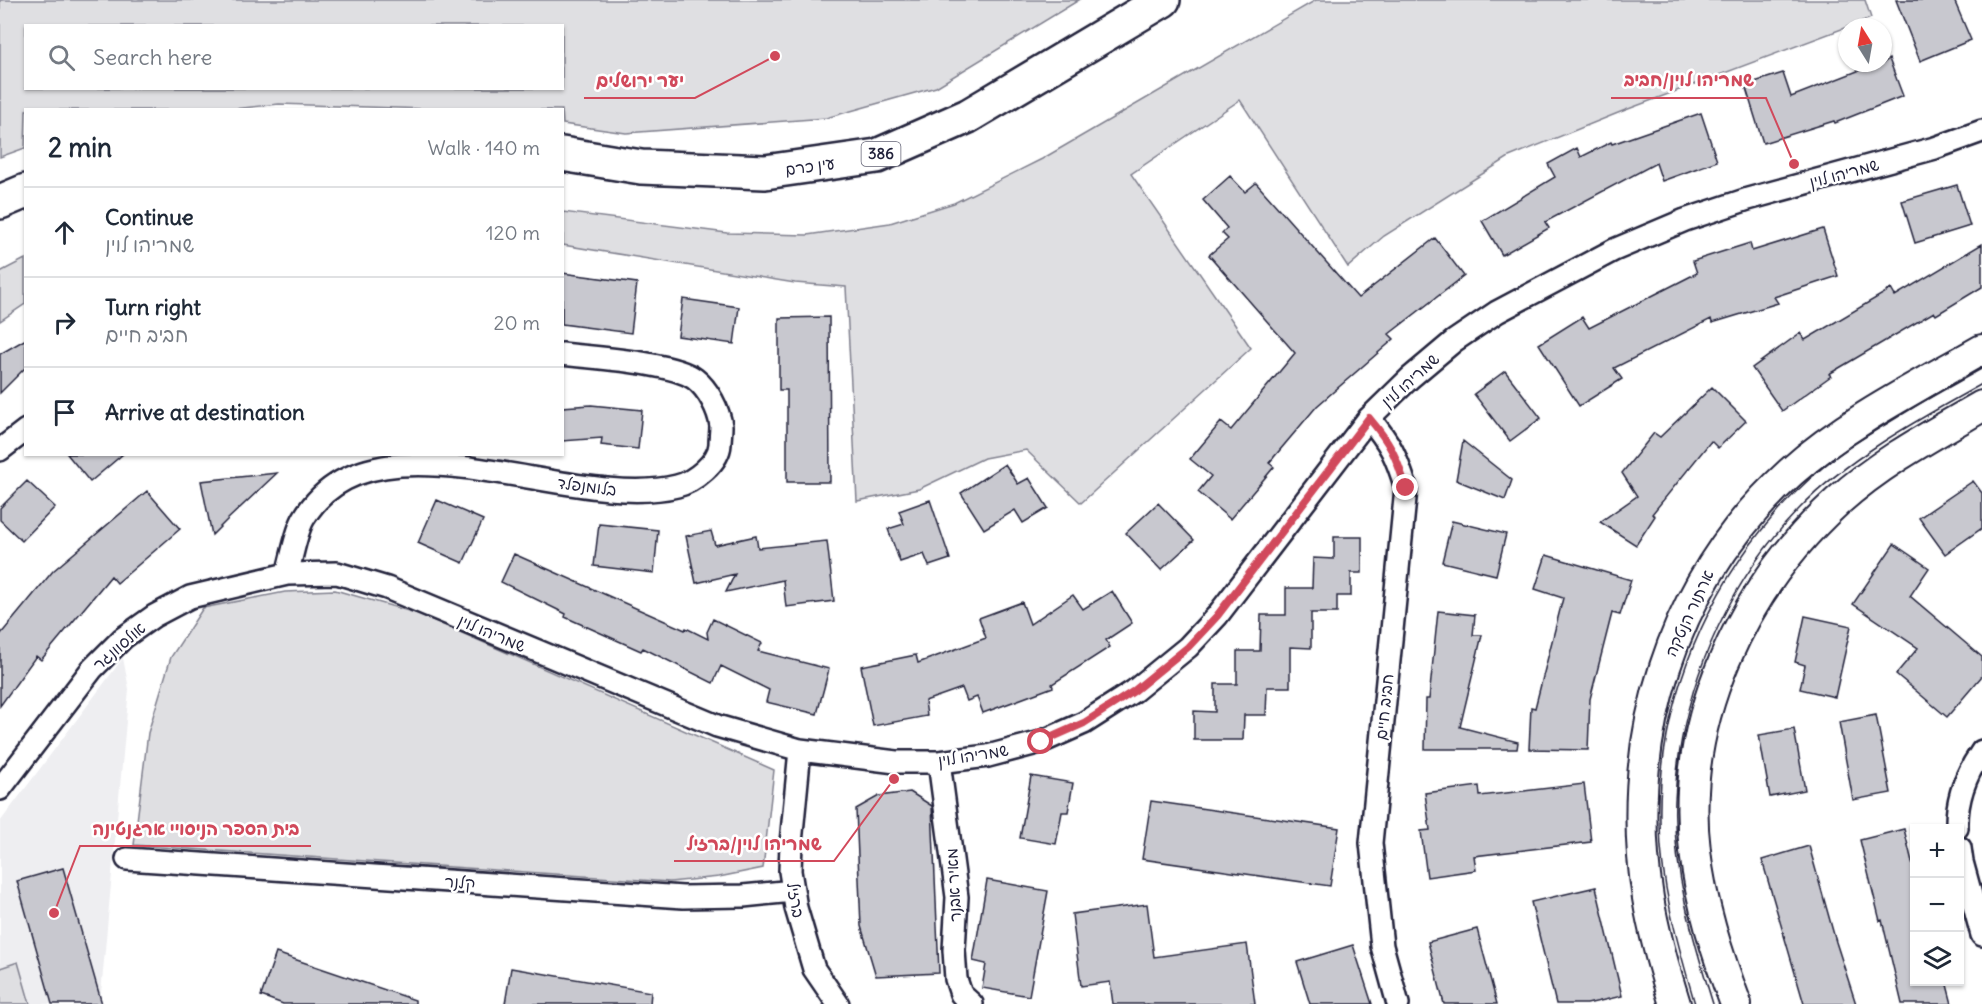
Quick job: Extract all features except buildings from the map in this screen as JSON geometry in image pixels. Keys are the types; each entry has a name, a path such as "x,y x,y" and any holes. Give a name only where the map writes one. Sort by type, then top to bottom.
{"main road":[{"name":"עין כרם","path":"564,154 641,167 765,172 877,156 968,116 1163,0"},
{"path":"0,202 24,192"},
{"name":"ארתור הנטקה","path":"1674,1004 1648,899 1642,842 1642,796 1644,762 1652,712 1682,620 1696,592 1728,542 1756,508 1792,472 1845,431 1982,350"},
{"path":"1736,1004 1717,954 1708,922 1694,838 1694,783 1697,756 1712,695 1724,663 1739,630 1777,568 1807,532 1839,500 1879,469 1982,406"}],"street":[{"name":"שמריהו לוין","path":"287,574 337,573 387,588 717,726 800,750 897,762 939,762 988,756 1041,742 1084,723 1134,691 1188,647 1217,616 1369,418 1410,378 1454,341 1497,312 1614,250 1685,220 1748,199 1935,148 1982,131"},
{"name":"בלומנפלד","path":"287,574 302,520 321,495 347,478 372,469 409,464 442,465 608,489 650,492 680,486 704,471 719,451 721,426 711,399 695,379 668,368 564,354"},
{"name":"חביב חיים","path":"1369,418 1388,440 1406,488 1371,843 1382,946 1398,1004"},
{"path":"0,450 24,432"},
{"name":"אולסוונגר","path":"0,789 92,669 123,638 154,616 190,597 287,574"},
{"name":"ברזיל","path":"800,750 790,871 798,919 814,969 838,1004"},
{"path":"1958,824 1962,785 1982,751"},
{"name":"מאיר אבנר","path":"939,762 957,897 954,950 956,979 961,994 972,1004"},
{"name":"קלנר","path":"127,859 683,897 743,896 794,891"},
{"path":"1964,861 1977,895 1982,935"}],"shaded area":[{"path":"0,0 1079,0 936,87 826,118 626,133 564,124 564,108 397,108 279,104 243,108 24,108 24,148 0,157"},
{"path":"1316,0 1865,0 1871,18 1838,18 1838,30 1623,111 1509,157 1384,236 1348,267 1240,100 1131,174 1251,348 1081,503 1026,450 984,458 919,489 857,501 846,287 795,283 564,245 564,212 727,233 807,235 890,223 954,203 1042,159"},
{"path":"24,260 24,305 0,321 0,272"},
{"path":"335,590 419,614 774,770 763,868 719,877 670,882 134,845 148,733 171,657 203,608 285,592"},
{"path":"123,658 129,689 100,1004 0,1004 0,822"},
{"path":"18,962 30,1004 0,1004 0,968"}],"tram line":[{"path":"1695,1004 1676,937 1667,891 1660,822 1662,772 1670,723 1683,675 1702,628 1725,583 1753,542 1785,503 1821,469 1862,439 1982,367"},
{"path":"1713,1004 1685,904 1675,826 1678,760 1696,681 1711,643 1728,607 1749,572 1773,539 1818,490 1886,440 1982,384"}],"place":[{"name":"יער ירושלים","path":"775,56"},
{"name":"שמריהו לוין/חביב","path":"1794,164"},
{"name":"שמריהו לוין/ברזיל","path":"894,779"},
{"name":"בית הספר הניסויי ארגנטינה","path":"54,913"}],"route":[{"path":"1041,742 1084,723 1134,691 1188,647 1217,616 1369,418 1388,440 1406,488"}]}
